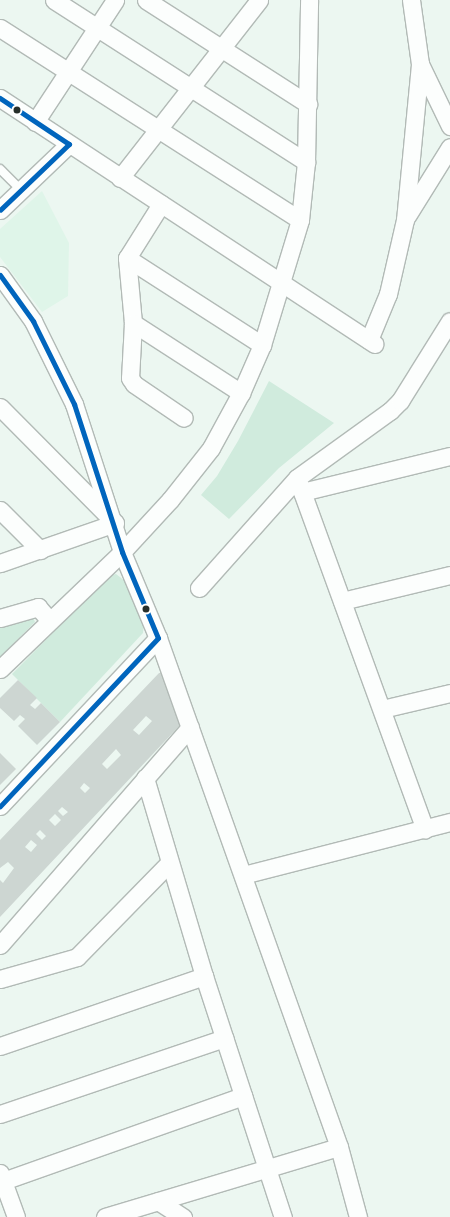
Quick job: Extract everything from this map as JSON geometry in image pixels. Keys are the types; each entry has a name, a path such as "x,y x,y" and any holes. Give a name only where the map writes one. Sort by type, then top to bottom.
{"street":[{"path":"54,0 306,162"},
{"path":"35,122 115,0"},
{"path":"146,0 308,104"},
{"path":"120,178 259,0"},
{"path":"0,669 122,552 188,480 211,448 241,393 262,346 300,220 306,162 309,0"},
{"path":"0,98 372,342 388,294 405,220 420,64 411,0"},
{"path":"0,28 300,220"},
{"path":"420,64 450,126"},
{"path":"0,210 69,144"},
{"path":"405,220 450,147"},
{"path":"161,204 127,258 133,323 130,378 134,384 184,418"},
{"path":"127,258 262,346"},
{"path":"0,275 33,321 74,404 122,552 158,638 339,1147 358,1217"},
{"path":"199,588 300,485 390,411 400,401 450,321"},
{"path":"133,323 241,393"},
{"path":"0,407 114,524"},
{"path":"300,485 450,456"},
{"path":"300,485 425,828"},
{"path":"0,510 40,550"},
{"path":"0,563 114,524"},
{"path":"342,601 450,575"},
{"path":"0,618 38,607 50,621"},
{"path":"0,806 158,638"},
{"path":"382,709 450,693"},
{"path":"0,945 190,727"},
{"path":"145,778 169,864 204,976 242,1096 283,1217"},
{"path":"243,875 450,822"},
{"path":"0,979 77,957 169,864"},
{"path":"0,1046 204,976"},
{"path":"0,1114 224,1038"},
{"path":"16,1217 1,1177 242,1096"},
{"path":"105,1217 339,1147"},
{"path":"158,1201 184,1217"}],"lane":[{"path":"0,170 20,190"}],"shaded area":[{"path":"42,191 69,243 68,296 42,312 0,257 0,229"},
{"path":"269,381 334,423 279,468 229,519 201,495 217,476 238,441"},
{"path":"116,574 125,581 144,623 143,633 60,722 12,674 109,576"},
{"path":"31,612 35,622 0,657 0,621"}],"building":[{"path":"159,673 163,673 181,724 0,917 0,880 3,883 14,868 8,862 0,868 0,840","holes":["146,716 152,721 139,735 133,730","116,749 121,755 107,769 102,764","84,783 90,788 85,793 80,788","62,807 68,812 63,816 58,811","55,814 61,820 55,826 49,820","40,830 46,836 42,840 36,834","31,840 37,845 31,852 25,847"]},
{"path":"18,680 37,698 30,705 35,709 41,703 60,722 37,745 18,726 25,719 20,715 14,721 0,708 0,698"},
{"path":"0,753 16,769 0,785"}],"transit line":[{"path":"0,98 69,144 0,210"},
{"path":"0,275 33,321 74,404 122,552 158,638 0,806"}]}
